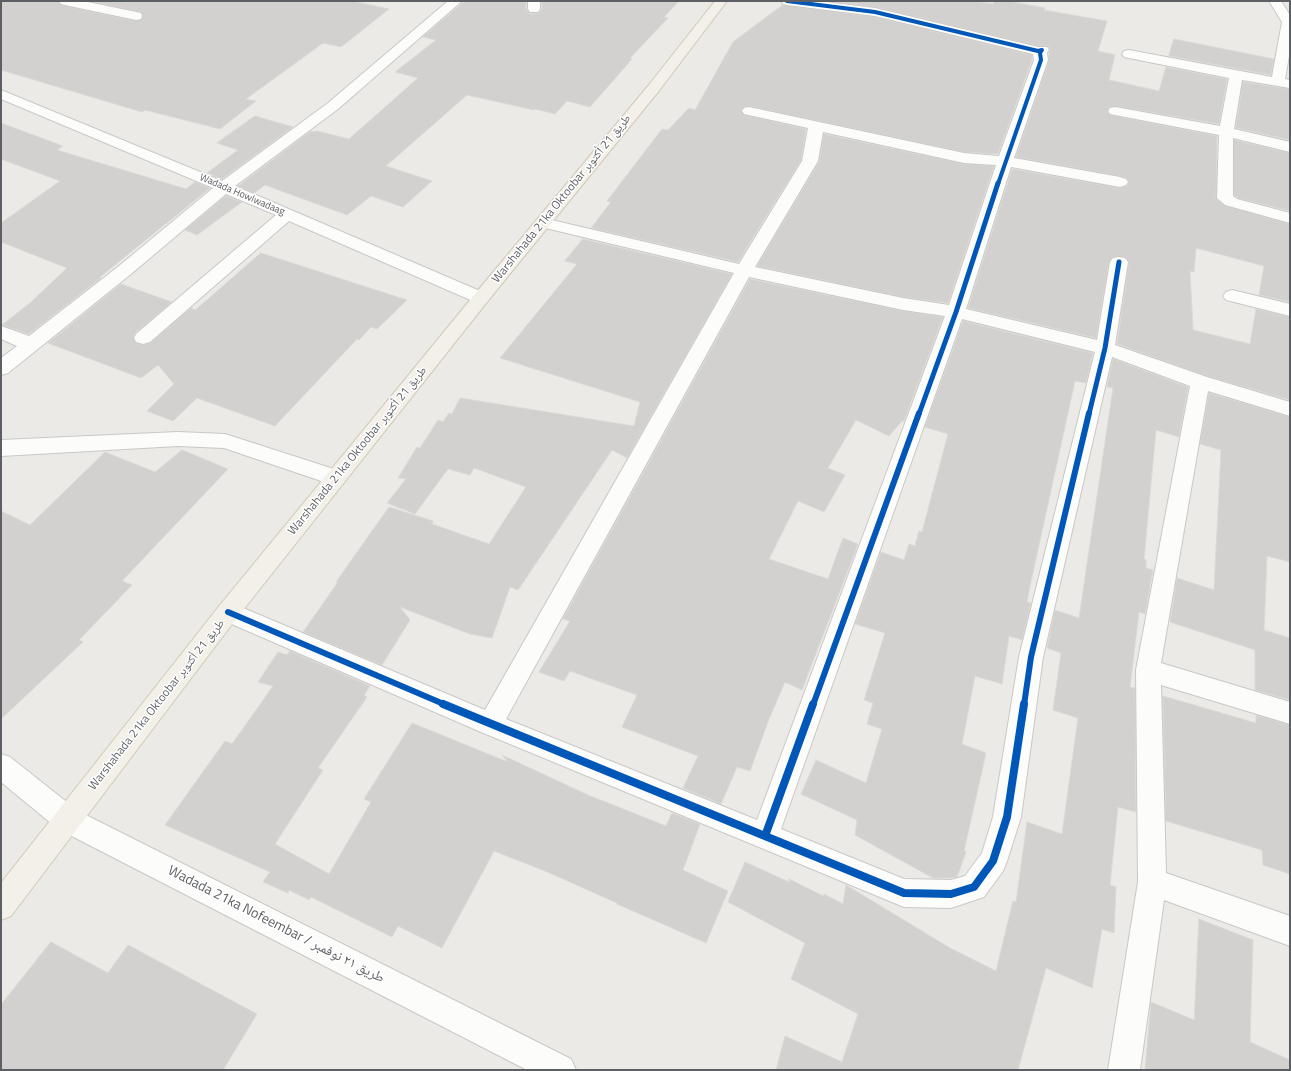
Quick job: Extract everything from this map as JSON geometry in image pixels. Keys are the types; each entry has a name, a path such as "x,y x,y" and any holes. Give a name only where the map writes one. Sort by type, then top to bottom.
{"main road":[{"name":"Warshahada 21ka Oktoobar طريق 21 أكتوبر","path":"1,906 228,612 481,298 653,89 721,1"}],"street":[{"path":"65,1 136,16"},
{"path":"1,368 125,270 224,186 333,106 456,1"},
{"path":"765,836 956,312 1005,162 1041,60 1040,53 1042,50 1034,50 875,12 787,1"},
{"path":"1128,54 1284,83 1288,22 1275,1"},
{"path":"1236,75 1226,132 1225,198 1231,202 1290,218"},
{"name":"Wadada Howlwadaag","path":"5,100 224,186 481,298"},
{"path":"750,111 816,127 964,158 1005,162 1120,182"},
{"path":"1114,111 1226,132 1290,147"},
{"path":"490,724 744,270 810,161 816,127"},
{"path":"143,338 287,214"},
{"path":"543,223 744,270 903,304 956,312 1105,348 1200,382 1290,409"},
{"path":"228,612 490,724 904,894 951,894 974,887 993,861 1007,817 1031,657 1105,348 1120,262"},
{"path":"1232,296 1290,310"},
{"path":"1,332 30,344"},
{"path":"1124,1070 1152,882 1148,670 1200,382"},
{"path":"1,448 205,439 224,441 336,478"},
{"path":"1148,670 1290,713"},
{"name":"Wadada 21ka Nofeembar / طريق ٢١ نوفمبر","path":"1,766 68,820 560,1070"},
{"path":"1152,882 1290,931"}],"building":[{"path":"1,1 58,1 61,5 136,21 142,19 143,16 141,12 90,1 352,1 389,9 341,47 323,43 246,99 256,101 220,129 145,110 142,112 1,70"},
{"path":"465,1 526,1 526,9 530,14 539,13 542,9 542,1 679,1 664,17 668,18 630,58 632,59 590,107 567,101 555,114 467,95 386,166 432,181 403,207 371,196 347,215 265,185 254,193 238,186 311,131 317,131 349,139 418,78 395,72 436,40 423,37"},
{"path":"830,1 971,1 993,4 995,1 1008,1 1045,8 1044,10 1107,21 1098,51 1115,55 1109,80 1159,91 1166,67 1227,79 1219,124 1115,106 1109,107 1107,112 1110,115 1217,136 1216,199 1225,206 1290,224 1290,302 1259,295 1264,266 1196,248 1194,272 1190,271 1193,330 1250,344 1256,309 1290,317 1290,400 1207,376 1117,344 1129,262 1125,257 1113,257 1109,262 1096,338 968,308 1012,169 1120,188 1127,186 1129,181 1120,176 1016,157 1049,60 1050,49 1048,46 1038,46 875,7"},
{"path":"783,5 875,17 1032,55 1032,60 998,154 964,152 749,106 744,107 741,110 744,115 806,129 801,160 738,262 591,228 611,202 607,201 662,129 668,130 689,108 695,110 733,42"},
{"path":"1174,39 1274,59 1271,75 1169,56"},
{"path":"1243,82 1290,89 1290,140 1236,128"},
{"path":"255,116 293,127 222,179 207,173 238,150 217,143"},
{"path":"1,123 63,146 57,150 186,189 195,182 210,188 100,277 101,278 29,334 2,325 30,303 67,268 1,242 1,223 60,181 1,159"},
{"path":"824,134 964,164 994,166 948,303 903,297 757,266 819,162"},
{"path":"1234,140 1290,153 1290,211 1238,198 1234,195"},
{"path":"226,196 242,202 197,235 185,230"},
{"path":"583,239 732,274 627,458 612,450 518,590 510,587 492,638 470,634 400,607 410,620 382,665 303,632 389,507 433,521 432,524 489,544 526,487 474,468 470,475 448,469 415,514 387,503 406,479 398,478 417,447 420,448 438,420 443,422 449,413 452,414 460,398 634,426 640,402 500,358 577,264 565,261"},
{"path":"261,253 407,300 377,329 371,327 359,340 357,339 275,426 197,398 173,421 147,411 174,384 158,365 141,378 48,343 121,284 172,302 135,333 133,337 136,343 143,345 150,343 191,308 195,310"},
{"path":"750,279 903,311 943,317 904,421 902,421 889,436 856,420 828,468 845,475 824,512 798,501 769,559 828,579 843,538 858,544 802,690 785,682 769,719 750,771 737,767 721,804 683,788 698,756 622,727 637,695 570,671 564,681 539,672 570,621 563,619"},
{"path":"963,321 1093,353 1086,383 1075,381 1030,586 1027,602 1031,603 1022,640 1009,636 1002,684 975,676 962,744 986,753 964,851 966,852 957,877 933,878 855,835 857,820 801,794 816,760 866,783 882,729 867,724 873,703 864,700 885,633 855,624 881,552 904,560 909,544 915,546 919,531 922,532 948,434 925,427"},
{"path":"1113,359 1188,387 1179,437 1156,430 1144,559 1146,560 1146,568 1153,570 1145,614 1139,612 1130,687 1135,688 1136,812 1118,807 1110,885 1116,887 1114,933 1102,929 1092,988 1046,968 1018,1070 776,1070 785,1036 842,1062 858,1014 791,979 805,943 728,902 745,862 789,882 789,879 823,896 824,894 843,904 846,885 950,948 996,971 1013,901 1016,902 1027,822 1062,834 1078,718 1053,710 1061,653 1047,648 1055,610 1079,618 1113,388 1107,387"},
{"path":"1209,393 1290,417 1290,562 1267,556 1264,630 1290,638 1290,700 1255,690 1255,650 1170,622 1177,578 1214,590 1221,450 1200,444"},
{"path":"182,450 228,469 122,581 132,585 79,640 83,642 1,719 1,511 30,525 105,452 155,472"},
{"path":"290,651 370,686 364,695 367,697 318,768 323,770 275,844 329,874 371,802 364,799 412,723 508,762 502,755 588,795 666,826 672,813 700,824 683,870 728,891 706,943 545,871 494,851 442,948 398,926 392,937 311,897 309,900 289,890 288,893 263,882 270,872 165,825 225,741 232,744 273,686 258,682 278,652 287,655"},
{"path":"1163,696 1256,723 1256,715 1290,725 1290,874 1263,865 1262,850 1166,821"},
{"path":"1199,919 1253,940 1250,1042 1290,1060 1290,1070 1145,1070 1151,1002 1194,1020"},
{"path":"51,942 108,973 128,945 257,1014 223,1070 1,1070 1,1005"}],"cycle path":[{"path":"765,836 956,312 1005,161 1041,60 1040,53 1042,50 1038,51 875,12 787,1"},
{"path":"228,612 490,724 904,893 951,894 974,887 993,861 1007,817 1031,657 1105,348 1119,262"}]}
